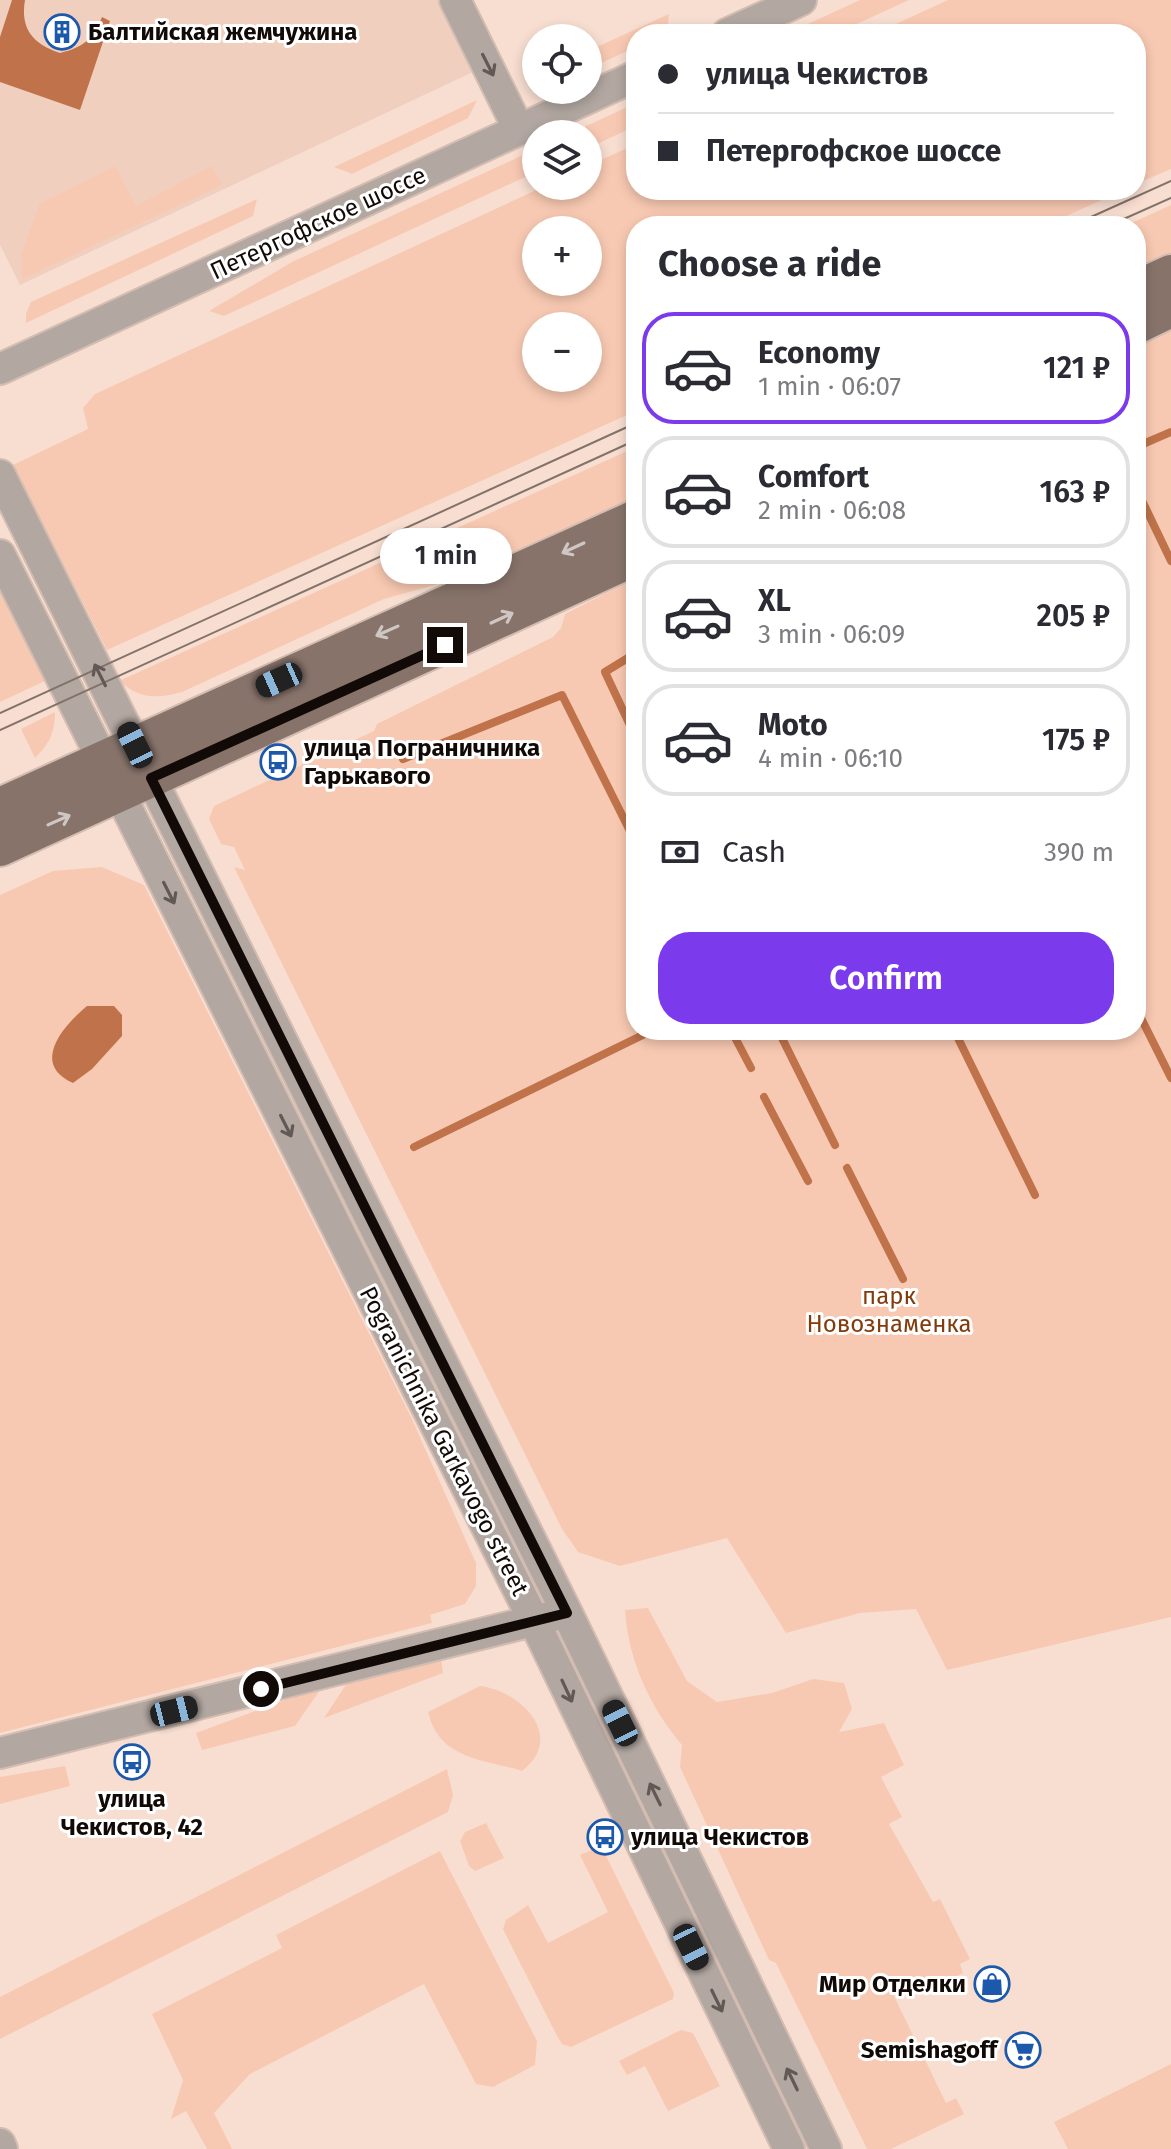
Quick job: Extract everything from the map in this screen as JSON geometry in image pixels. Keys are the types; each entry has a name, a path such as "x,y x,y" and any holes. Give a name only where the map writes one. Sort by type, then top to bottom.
{"main road":[{"path":"1146,285 1171,274"},
{"path":"1146,320 1171,308"},
{"path":"0,847 127,769 626,524"},
{"path":"0,807 127,769 626,560"}],"street":[{"path":"455,0 519,130"},
{"path":"749,24 801,0"},
{"name":"Петергофское шоссе","path":"0,369 626,81"},
{"path":"0,475 127,769 534,1621"},
{"path":"0,555 127,769 567,1613 826,2149"},
{"path":"0,1753 567,1613"},
{"name":"Pogranichnika Garkavogo street","path":"534,1621 789,2149"}],"shaded area":[{"path":"0,0 439,0 475,71 20,285 0,245"},
{"name":"Балтийская жемчужина","path":"12,0 25,0 25,19 30,34 42,45 60,53 86,41 102,17 110,21 80,110 0,82 0,37"},
{"path":"87,1006 114,1006 122,1015 122,1036 92,1069 73,1083 60,1075 52,1056 61,1034"}],"green space":[{"path":"860,0 909,0 857,24 808,24"},
{"path":"948,0 1171,0 1171,169 1146,180 1146,24 896,24"},
{"path":"669,14 668,24 647,24"},
{"path":"626,34 626,52 602,63 602,45"},
{"path":"477,100 468,118 352,174 334,167"},
{"path":"626,108 626,131 602,142 602,120 599,120"},
{"path":"626,149 626,200 1102,200 1066,216 626,216 626,416 107,650 13,465 88,429 83,408 95,394 522,197 522,200 602,200 602,160"},
{"path":"522,155 522,178 224,316 209,311 292,262"},
{"path":"115,166 136,206 212,166 222,185 22,279 21,255 40,203"},
{"path":"257,199 253,216 26,323 31,302"},
{"path":"1171,205 1171,257 1146,268 1146,216"},
{"name":"парк Новознаменка","path":"1171,324 1171,1617 947,1670 916,1609 860,1613 786,1633 727,1538 620,1566 578,1552 562,1529 234,867 245,870 234,847 221,844 209,819 214,806 374,731 377,724 553,637 561,628 565,614 626,583 626,1040 1146,1040 1146,335"},
{"path":"626,452 626,508 492,569 384,599 182,692 149,696 119,681"},
{"path":"0,589 47,680 0,702"},
{"path":"55,712 50,738 35,758 21,729"},
{"path":"102,867 144,885 411,1417 476,1563 476,1586 465,1604 430,1615 432,1623 0,1733 0,895 53,871"},
{"path":"648,1608 687,1681 717,1702 772,1693 813,1679 844,1683 852,1709 839,1732 884,1723 904,1765 881,1777 902,1817 889,1824 933,1902 940,1899 970,1959 960,1964 963,1973 933,1988 928,1977 893,1994 946,2103 956,2098 964,2114 891,2149 867,2149 776,1963 769,1960 680,1767 682,1745 660,1715 636,1665 625,1610"},
{"path":"441,1660 443,1673 324,1718 349,1680"},
{"path":"323,1686 295,1726 202,1750 196,1733"},
{"path":"480,1686 496,1690 523,1706 539,1730 540,1744 535,1758 522,1771 465,1755 442,1740 434,1728 428,1712"},
{"path":"65,1766 70,1786 0,1804 0,1777"},
{"path":"447,1769 453,1795 448,1812 0,2039 0,1997"},
{"path":"486,1823 504,1858 475,1871 469,1866 460,1841 465,1832"},
{"path":"601,1846 674,1993 673,1999 571,2047 562,2044 556,2034 503,1929 506,1920 528,1905 548,1943 608,1912 580,1855"},
{"path":"440,1851 537,2041 535,2065 493,2087 476,2084 424,1984 250,2074 214,2113 232,2149 207,2149 186,2111 171,2119 183,2080 152,2014 282,1948 276,1935"},
{"path":"681,2030 693,2033 720,2086 668,2111 645,2066 627,2075 619,2061"},
{"path":"1171,2064 1171,2149 1068,2149 1054,2122"}],"waterway":[{"path":"1146,443 1171,432"},
{"path":"1146,509 1171,561"},
{"path":"626,659 605,672 626,717"},
{"path":"403,759 562,695 626,823"},
{"path":"1146,1028 1171,1078"},
{"path":"414,1147 633,1040"},
{"path":"736,1040 751,1068"},
{"path":"783,1040 835,1145"},
{"path":"959,1040 1035,1195"},
{"path":"764,1097 808,1181"},
{"path":"847,1168 903,1279"}],"tram line":[{"path":"1146,192 1171,181"},
{"path":"1130,216 1171,198"},
{"path":"1093,216 1129,200"},
{"path":"0,713 626,428"},
{"path":"0,730 626,445"}],"place":[{"name":"Балтийская жемчужина","path":"62,32"},
{"name":"улица Пограничника Гарькавого","path":"278,762"},
{"name":"улица Чекистов, 42","path":"132,1762"},
{"name":"улица Чекистов","path":"605,1837"},
{"name":"Мир Отделки","path":"992,1984"},
{"name":"Semishagoff","path":"1023,2050"}],"route":[{"path":"261,1689 567,1613 151,778 445,645"}]}
